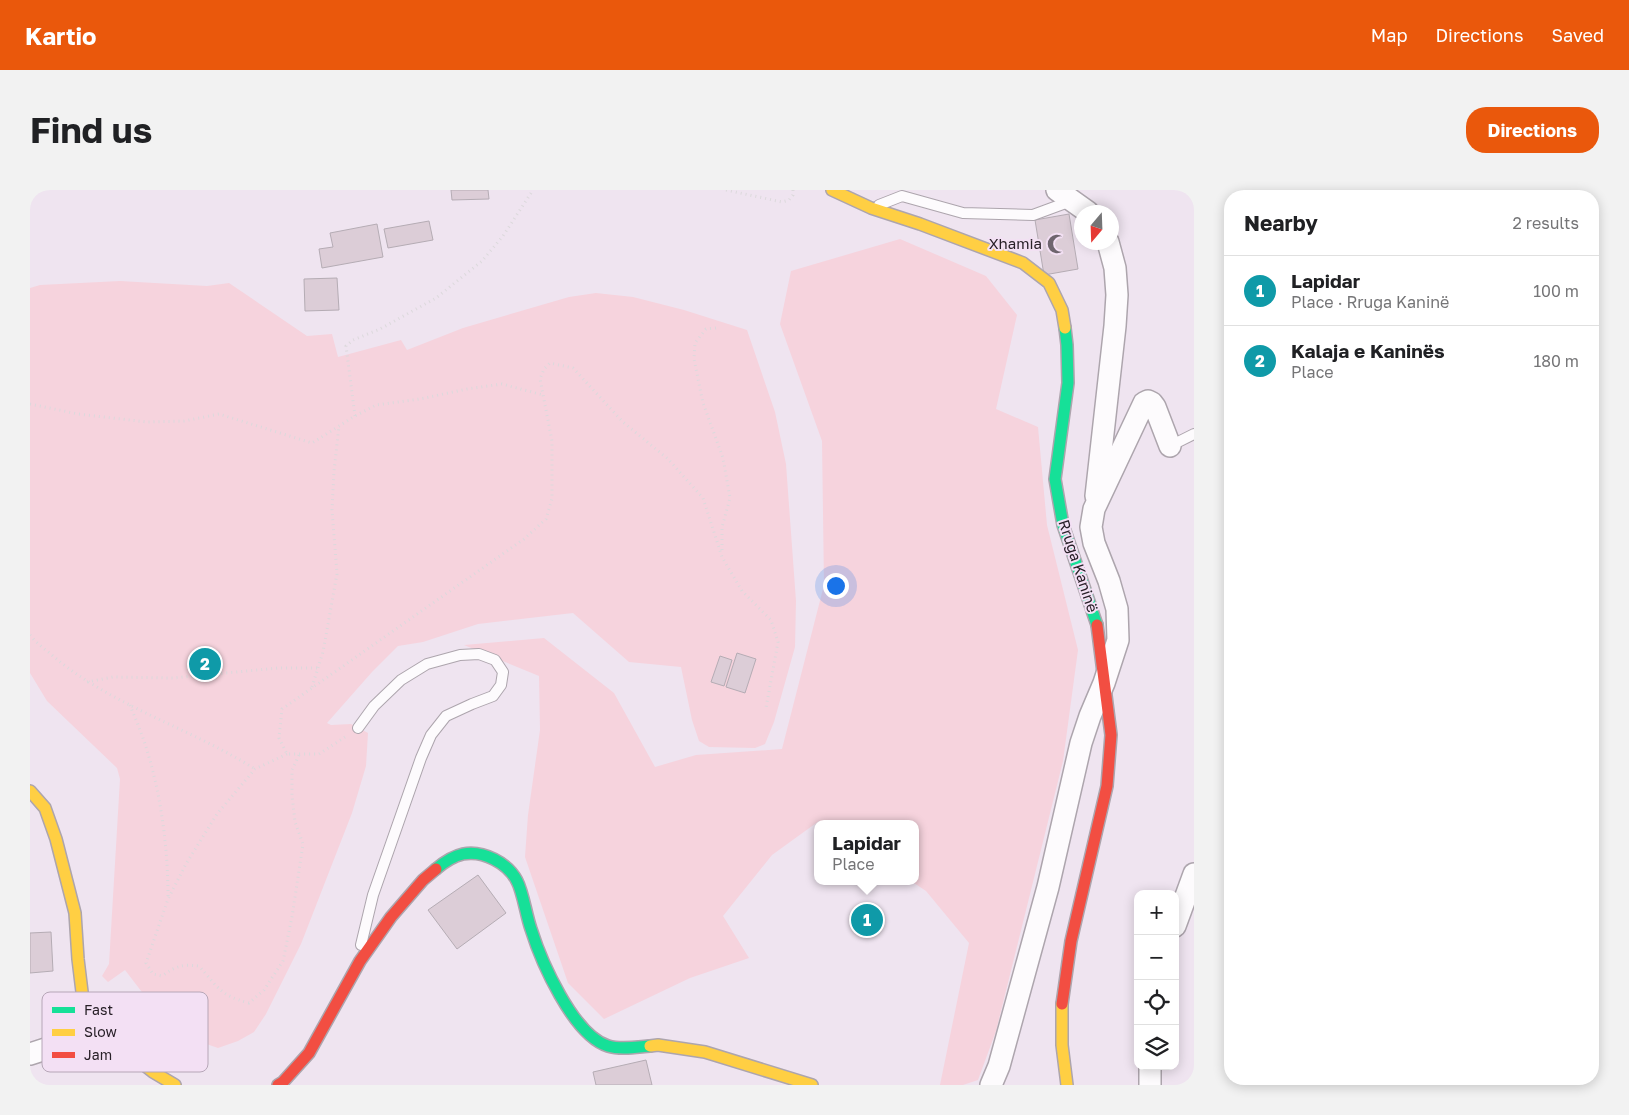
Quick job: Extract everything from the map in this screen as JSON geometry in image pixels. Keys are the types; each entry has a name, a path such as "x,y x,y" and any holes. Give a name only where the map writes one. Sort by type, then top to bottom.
{"street":[{"name":"Rruga Kaninë","path":"832,190 871,208 920,224 1023,263 1049,283 1062,310 1068,345 1068,383 1055,479 1063,525 1097,622 1111,735 1107,786 1071,941 1061,1008 1062,1045 1067,1085"},
{"path":"991,1085 999,1066 1048,887 1081,743 1118,640 1118,610 1094,543 1092,527 1115,326 1117,295 1115,268 1110,250"},
{"path":"1094,509 1144,403 1148,401 1156,407 1170,446"},
{"path":"30,791 45,808 58,847 75,913 83,992"},
{"path":"278,1085 283,1082 308,1053 360,961 391,916 429,875 442,864 463,854 486,855 503,864 517,881 531,930 548,975 587,1034 608,1046 629,1048 658,1045 705,1052 812,1085"},
{"path":"1179,915 1194,874"},
{"path":"30,1054 42,1050"},
{"path":"1150,1070 1150,1085"},
{"path":"153,1072 176,1085"}],"lane":[{"path":"871,208 902,196 963,213 1033,215 1073,201"},
{"path":"1170,446 1194,434"},
{"path":"358,728 374,706 400,680 427,664 460,655 479,654 495,660 503,672 501,685 493,696 446,716 430,735 373,895 361,939 360,961"}],"path":[{"path":"355,416 346,346 353,340 380,329 436,298 482,261 503,236 532,190"},
{"path":"726,190 782,202 789,200 793,194 792,190"},
{"path":"716,328 706,329 695,343 694,359 703,403 723,458 730,498 722,527 722,557"},
{"path":"287,754 279,738 282,709 524,539 546,519 552,499 552,441 540,379 544,368 550,363 573,368 623,422 668,458 703,498 722,557 742,591 771,620 778,642 766,708"},
{"path":"30,404 78,414 147,422 184,421 219,414 312,443 376,405 502,384 544,395"},
{"path":"312,688 323,652 336,574 332,510 339,426"},
{"path":"30,636 70,670 106,693 229,753 255,770"},
{"path":"88,682 114,677 173,678 278,668 318,668"},
{"path":"130,705 145,744 157,791 168,867 168,899"},
{"path":"300,754 292,770 292,796 295,822 303,844 283,961 264,990 249,1003 232,998 218,990 199,966 186,964 172,968 162,976 153,974 146,963 168,899 186,864 217,814 255,770 287,754 300,754 319,754 358,728"}],"shaded area":[{"path":"900,239 986,276 1017,315 996,409 1038,427 1047,525 1078,650 1063,761 996,1031 978,1080 963,1085 940,1085 969,943 926,891 917,885 919,885 919,820 814,820 814,825 772,855 723,916 749,958 690,978 604,1019 568,983 525,857 528,815 540,730 539,676 464,645 544,638 614,693 655,767 696,755 782,749 824,585 822,441 780,324 791,271"},
{"path":"120,281 207,286 229,283 307,336 332,334 338,357 401,340 407,350 463,328 569,297 596,293 633,297 684,310 747,330 775,412 786,464 796,601 795,647 774,722 765,744 755,748 709,747 699,741 692,720 681,667 629,662 573,613 478,624 423,642 398,646 327,723 331,725 351,724 368,733 366,766 352,813 301,944 266,1014 254,1032 238,1041 218,1048 208,1045 208,992 142,992 125,970 108,982 102,976 109,964 120,779 117,768 47,701 30,673 30,288 40,285"}],"building":[{"path":"451,190 488,190 489,199 452,200"},
{"name":"Xhamia","path":"1069,214 1078,269 1044,275 1035,220"},
{"path":"429,221 433,240 388,248 384,229"},
{"path":"377,224 383,257 322,268 319,249 333,247 330,233"},
{"path":"337,278 339,310 305,311 304,279"},
{"path":"737,653 756,659 745,693 726,687"},
{"path":"720,656 732,660 724,686 711,682"},
{"path":"478,875 506,913 457,949 428,910"},
{"path":"51,932 53,971 30,973 30,933"},
{"path":"646,1060 652,1085 596,1085 593,1072"}],"traffic: fast":[{"path":"1065,328 1068,383 1055,479 1063,525 1097,625"},
{"path":"436,869 456,856 471,853 487,856 501,863 517,881 542,959 560,995 583,1028 595,1039 608,1046 624,1048 650,1046"}],"traffic: slow":[{"path":"832,190 871,208 920,224 1023,263 1049,283 1062,310 1065,328"},
{"path":"30,791 45,808 56,839 75,913 82,992"},
{"path":"1062,1004 1062,1045 1067,1085"},
{"path":"650,1046 658,1045 705,1052 812,1085"},
{"path":"153,1072 175,1085"}],"traffic: jam":[{"path":"1062,1004 1071,941 1107,786 1111,735 1097,625"},
{"path":"278,1085 283,1082 309,1053 360,961 391,917 423,880 436,869"}],"place":[{"name":"Xhamia","path":"1057,244"},
{"name":"Kalaja e Kaninës","path":"205,664"},
{"name":"Lapidar","path":"867,920"}]}
